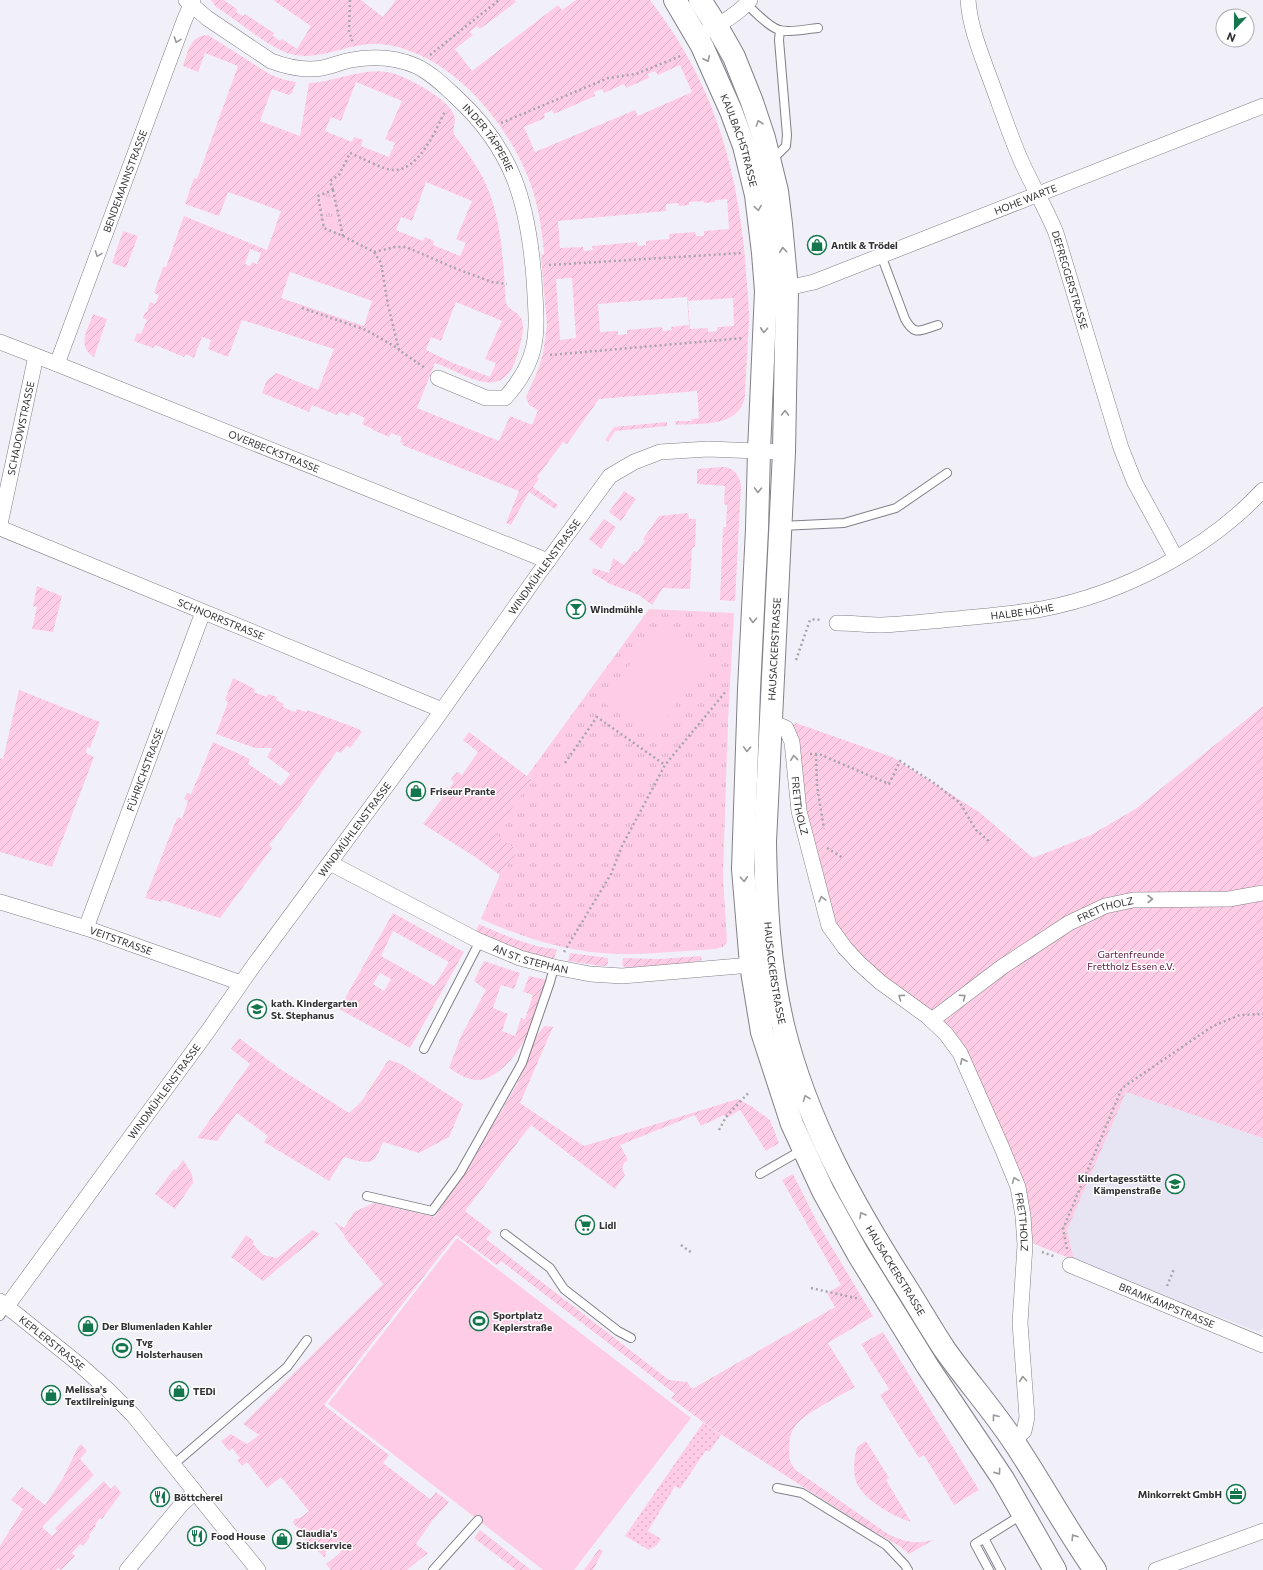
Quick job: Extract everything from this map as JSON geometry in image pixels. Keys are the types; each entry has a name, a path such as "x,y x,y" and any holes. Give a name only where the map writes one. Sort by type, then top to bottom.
{"main road":[{"name":"KAULBACHSTRASSE","path":"675,0 691,45 731,111 749,164 760,225 777,290"},
{"path":"700,0 734,57 752,102 771,162 781,224 777,290 759,451 744,843 745,906 751,965 762,1032 782,1095 803,1149 823,1191 858,1254 928,1367 1003,1479 1055,1570"},
{"name":"HAUSACKERSTRASSE","path":"777,290 784,452 765,842 767,903 772,963 784,1028 812,1115 835,1165 874,1238 945,1350 1013,1441 1095,1570"}],"street":[{"name":"DEFREGGERSTRASSE","path":"968,0 969,16 975,38 1019,155 1039,194 1056,233 1121,448 1135,483 1176,558"},
{"name":"IN DER TÄPPERIE","path":"190,1 208,18 271,61 298,68 321,68 351,60 394,58 417,66 439,82 471,110 486,128 509,165 521,194 527,220 533,266 537,323 535,344 519,383 506,398 486,398 438,378"},
{"name":"BENDEMANNSTRASSE","path":"57,364 190,1"},
{"path":"691,45 748,2"},
{"name":"HOHE WARTE","path":"777,290 814,282 1263,106"},
{"name":"OVERBECKSTRASSE","path":"0,342 548,561"},
{"name":"SCHADOWSTRASSE","path":"0,524 36,356"},
{"name":"WINDMÜHLENSTRASSE","path":"2,1308 204,1037 610,476 634,462 660,452 708,449 784,452"},
{"name":"HALBE HÖHE","path":"837,623 881,625 987,616 1041,609 1088,598 1129,582 1176,558 1220,530 1263,490"},
{"name":"SCHNORRSTRASSE","path":"0,528 442,710"},
{"name":"FÜHRICHSTRASSE","path":"86,928 203,612"},
{"name":"FRETTHOLZ","path":"770,721 786,728 792,742 799,811 829,926 845,948 880,982 932,1020 946,1034 960,1053 1018,1187 1023,1216 1025,1245 1020,1323 1027,1417 1024,1431 1013,1441"},
{"name":"AN ST. STEPHAN","path":"330,863 480,941 520,958 557,968 590,974 622,976 751,965"},
{"name":"FRETTHOLZ","path":"932,1020 1014,959 1069,923 1105,906 1133,900 1229,899 1263,893"},
{"name":"VEITSTRASSE","path":"0,902 86,928 242,984"},
{"name":"BRAMKAMPSTRASSE","path":"1070,1265 1263,1345"},
{"name":"KEPLERSTRASSE","path":"2,1308 107,1389 133,1415 258,1570"},
{"path":"127,1570 181,1505 195,1492"},
{"path":"1156,1570 1263,1531"}],"lane":[{"path":"748,2 772,26 780,30 818,28"},
{"path":"771,162 786,146 788,135 779,40 780,30"},
{"path":"881,255 910,329 916,331 938,325"},
{"path":"780,526 844,523 896,508 947,473"},
{"path":"424,1049 480,941"},
{"path":"367,1196 432,1212 460,1174 522,1063 550,982 557,968"},
{"path":"760,1174 803,1149"},
{"path":"505,1234 550,1268 564,1289 618,1331 631,1338"},
{"path":"173,1465 287,1367 307,1340"},
{"path":"777,1488 802,1493 886,1545 906,1565 908,1570"},
{"path":"989,1570 975,1544 1023,1514"},
{"path":"433,1570 478,1520"},
{"path":"984,1538 1001,1570"}],"path":[{"path":"350,0 349,31 355,49"},
{"path":"429,56 473,19 499,0"},
{"path":"495,126 608,78 636,74 691,45"},
{"path":"343,236 330,181 339,175 350,153 391,170 407,166 415,161 427,145 442,116"},
{"path":"333,190 318,196 324,228 374,252 381,263 388,305 399,350"},
{"path":"374,252 395,246 406,247 492,282 508,284"},
{"path":"545,265 747,253"},
{"path":"302,308 366,330 423,366"},
{"path":"532,352 542,355 748,338"},
{"path":"794,664 810,620 816,618 837,623"},
{"path":"557,968 564,949 611,874 622,846 665,765 729,688"},
{"path":"565,763 597,717 665,765"},
{"path":"824,834 817,786 816,754 889,784 900,761 934,782 960,803 976,830 991,843"},
{"path":"826,841 827,855"},
{"path":"827,848 843,858"},
{"path":"1070,1265 1063,1229 1122,1088 1213,1026 1240,1015 1263,1014"},
{"path":"719,1130 726,1117 750,1091"},
{"path":"681,1245 692,1253"},
{"path":"1043,1252 1056,1258"},
{"path":"811,1288 862,1299"}],"shaded area":[{"name":"Kindertagesstätte Kämpenstraße","path":"1126,1091 1263,1138 1263,1327 1259,1332 1074,1260 1067,1230"}],"green space":[{"path":"211,0 224,0 237,9 236,12 243,16 245,14 274,33 273,36 280,41 282,39 297,49 311,26 273,0 361,0 383,17 396,0 514,0 516,2 480,29 477,26 470,32 473,35 455,49 472,71 558,5 562,10 576,0 650,0 671,30 689,60 704,91 717,122 735,187 741,222 749,304 745,395 742,406 736,413 718,422 676,425 675,421 692,421 692,419 699,418 697,391 599,399 567,444 563,442 537,477 539,479 533,487 558,505 555,509 529,492 511,525 506,523 519,491 402,445 403,443 400,442 402,437 391,433 389,437 373,430 362,424 365,418 351,412 349,416 339,412 337,415 312,405 309,412 262,393 267,380 277,373 318,390 334,349 242,320 228,357 208,349 211,340 202,337 194,358 186,354 184,357 155,345 153,348 134,341 137,333 141,334 147,320 143,318 145,312 147,312 150,302 155,304 159,295 154,293 163,267 166,267 184,216 267,250 281,211 228,192 219,216 185,204 194,178 197,179 238,66 205,53 198,72 183,66 188,50 193,41 202,36 208,35 271,75 296,82 292,93 289,95 272,89 260,121 300,136 309,83 358,73 377,71 387,72 404,77 414,82 444,102 455,118 455,136 470,156 489,191 498,222 504,270 506,303 509,308 521,317 523,333 517,356 510,371 502,379 493,382 482,382 435,363 417,408 499,441 510,416 532,425 538,410 529,405 526,397 538,370 543,353 547,326 541,255 544,254 541,225 537,205 528,177 518,155 505,133 489,111 450,73 428,59 405,49 380,44 369,44 313,56 291,54 272,46 216,7","holes":["680,65 692,92 638,116 635,110 535,152 524,127 545,118 544,114 552,110 554,114 595,96 594,92 602,89 604,93 624,84 626,88 649,78 648,74 655,71 658,75","356,82 402,101 385,139 395,143 389,157 361,146 363,140 354,137 352,142 325,131 331,117 341,121","426,182 472,201 456,239 466,243 460,256 433,245 434,241 425,237 423,241 396,230 401,217 412,221","331,193 340,233 325,227 320,197","727,199 729,229 704,231 704,236 696,236 695,232 669,234 669,239 646,241 646,245 638,246 637,242 592,246 593,250 584,251 583,247 560,248 558,221 666,211 666,204 678,203 679,206 689,205 689,202 704,201 704,203","250,249 261,253 257,264 252,262 250,266 245,264","290,272 372,301 364,326 281,298","572,278 576,338 560,340 556,279","687,297 689,325 671,327 672,330 663,331 662,327 627,330 627,334 618,335 618,331 600,332 598,304","733,298 734,326 717,327 717,331 708,332 708,328 690,329 688,301","456,302 502,321 485,359 496,363 490,377 453,363 426,350 431,337 441,341"]},
{"path":"331,193 340,233 325,227 320,196"},
{"path":"123,231 138,236 126,268 112,263"},
{"path":"93,314 107,319 94,357 89,353 84,343 86,331"},
{"path":"667,422 667,426 615,431 608,442 605,440 614,427"},
{"path":"722,467 729,468 735,472 741,485 735,601 720,600 723,527 726,527 727,505 724,504 725,486 697,484 697,469"},
{"path":"624,491 636,499 621,521 609,512"},
{"path":"688,513 689,519 696,519 695,547 692,548 690,589 663,588 652,605 639,595 610,584 592,573 593,568 609,573 613,558 624,565 634,551 637,552 645,541 643,539 659,516"},
{"path":"604,519 616,527 601,549 589,539"},
{"path":"37,586 62,596 53,632 32,629 37,607 33,606"},
{"path":"649,609 734,613 728,721 723,876 727,942 723,947 715,949 644,954 601,953 540,941 481,919 500,875 518,851 493,833 532,779 527,776"},
{"path":"658,625 709,660 652,737 603,702"},
{"path":"233,678 255,689 254,692 267,697 268,694 277,697 276,700 284,704 283,707 295,712 297,709 306,712 307,710 359,729 362,732 350,748 347,746 341,753 337,751 302,800 303,801 269,845 272,848 220,918 162,900 162,902 145,898 175,823 178,817 182,819 188,801 184,799 187,793 191,794 213,742 250,759 248,764 281,786 290,774 267,757 272,748 255,748 216,734 228,702 225,700"},
{"path":"19,690 100,722 90,748 87,747 86,753 94,757 52,867 0,852 0,758 3,759"},
{"name":"Gartenfreunde Frettholz Essen e.V.","path":"1263,706 1263,1138 1126,1092 1067,1230 1074,1260 1027,1241 1027,1216 962,1049 882,980 832,927 817,869 789,728 796,723 892,757 979,812 1033,858 1091,835 1137,808"},
{"path":"469,732 532,780 494,833 518,851 500,875 475,857 423,824 443,797 440,795 446,787 449,789 454,782 451,779 457,772 462,775 478,752 463,740"},
{"path":"393,913 464,952 410,1048 339,1009","holes":["393,931 449,962 434,986 381,956","380,973 391,979 384,991 373,984"]},
{"path":"479,924 527,943 557,949 554,959 513,948 475,933"},
{"path":"570,953 608,958 608,963 606,966 601,966 568,961"},
{"path":"701,956 702,960 685,964 626,968 622,965 623,958 659,959"},
{"path":"484,961 520,973 514,989 501,985 493,1008 508,1014 502,1031 515,1036 521,1018 525,1019 533,995 523,992 529,976 547,980 529,1030 517,1052 509,1062 496,1073 480,1080 473,1080 466,1078 449,1068 461,1036 486,990 474,981"},
{"path":"545,1026 553,1027 520,1103 584,1146 738,1099 751,1106 770,1120 779,1143 766,1151 740,1110 727,1118 724,1115 701,1126 695,1115 620,1145 628,1160 624,1163 622,1168 625,1175 615,1189 531,1125 465,1211 492,1232 486,1239 669,1380 687,1382 692,1389 835,1307 827,1293 841,1285 782,1180 793,1174 818,1224 873,1316 828,1343 855,1387 813,1411 798,1423 790,1438 790,1462 797,1471 888,1534 911,1542 923,1542 935,1539 909,1554 901,1547 863,1525 711,1428 671,1398 675,1394 501,1261 497,1265 456,1235 324,1405 389,1455 383,1463 430,1499 436,1492 449,1502 432,1521 416,1544 428,1553 407,1570 331,1570 326,1564 341,1552 334,1544 326,1551 325,1558 313,1546 310,1548 304,1540 307,1537 293,1523 294,1519 300,1518 309,1511 281,1477 267,1488 247,1462 242,1466 237,1460 240,1458 232,1448 229,1451 221,1441 231,1434 247,1444 259,1435 243,1424 383,1284 344,1237 345,1236 334,1222 344,1228 354,1212 374,1203 435,1217 478,1150 518,1082 535,1038"},
{"path":"239,1038 280,1069 349,1113 361,1102 387,1062 390,1060 401,1064 463,1104 449,1137 419,1153 383,1142 376,1157 370,1162 361,1162 344,1157 329,1181 264,1142 268,1136 237,1113 217,1141 197,1138 250,1064 231,1049"},
{"path":"183,1160 192,1174 193,1183 175,1209 155,1194 174,1169 176,1170"},
{"path":"313,1230 320,1234 263,1281 231,1257 246,1235 254,1241 253,1244 263,1255 277,1258"},
{"name":"Sportplatz Keplerstraße","path":"457,1238 691,1418 574,1570 543,1570 328,1404"},
{"path":"883,1332 979,1490 954,1505 924,1455 919,1458 880,1395 889,1389 861,1344"},
{"path":"703,1423 721,1435 709,1452 706,1450 680,1489 675,1486 648,1531 661,1539 657,1545 649,1550 625,1536"},
{"path":"866,1441 889,1478 886,1480 911,1522 882,1508 868,1498 858,1486 854,1472 855,1456 857,1447"},
{"path":"81,1444 87,1451 80,1459 94,1475 42,1527 52,1536 57,1531 55,1528 104,1481 111,1489 115,1485 121,1493 102,1519 100,1518 89,1535 90,1537 83,1546 80,1544 72,1553 75,1556 61,1570 58,1568 56,1570 0,1570 0,1546 23,1509 11,1500 22,1487 45,1505 63,1478 78,1447"},
{"path":"480,1530 531,1570 516,1570 474,1538"},
{"path":"599,1549 603,1551 593,1570 584,1570"}],"place":[{"name":"Antik & Trödel","path":"817,245"},
{"name":"Windmühle","path":"576,609"},
{"name":"Friseur Prante","path":"416,791"},
{"name":"kath. Kindergarten St. Stephanus","path":"257,1009"},
{"name":"Kindertagesstätte Kämpenstraße","path":"1175,1184"},
{"name":"Lidl","path":"585,1225"},
{"name":"Sportplatz Keplerstraße","path":"479,1321"},
{"name":"Der Blumenladen Kahler","path":"88,1326"},
{"name":"Tvg Holsterhausen","path":"122,1348"},
{"name":"TEDi","path":"179,1391"},
{"name":"Melissa's Textilreinigung","path":"51,1395"},
{"name":"Minkorrekt GmbH","path":"1236,1494"},
{"name":"Böttcherei","path":"160,1497"},
{"name":"Food House","path":"197,1536"},
{"name":"Claudia's Stickservice","path":"282,1539"}]}
